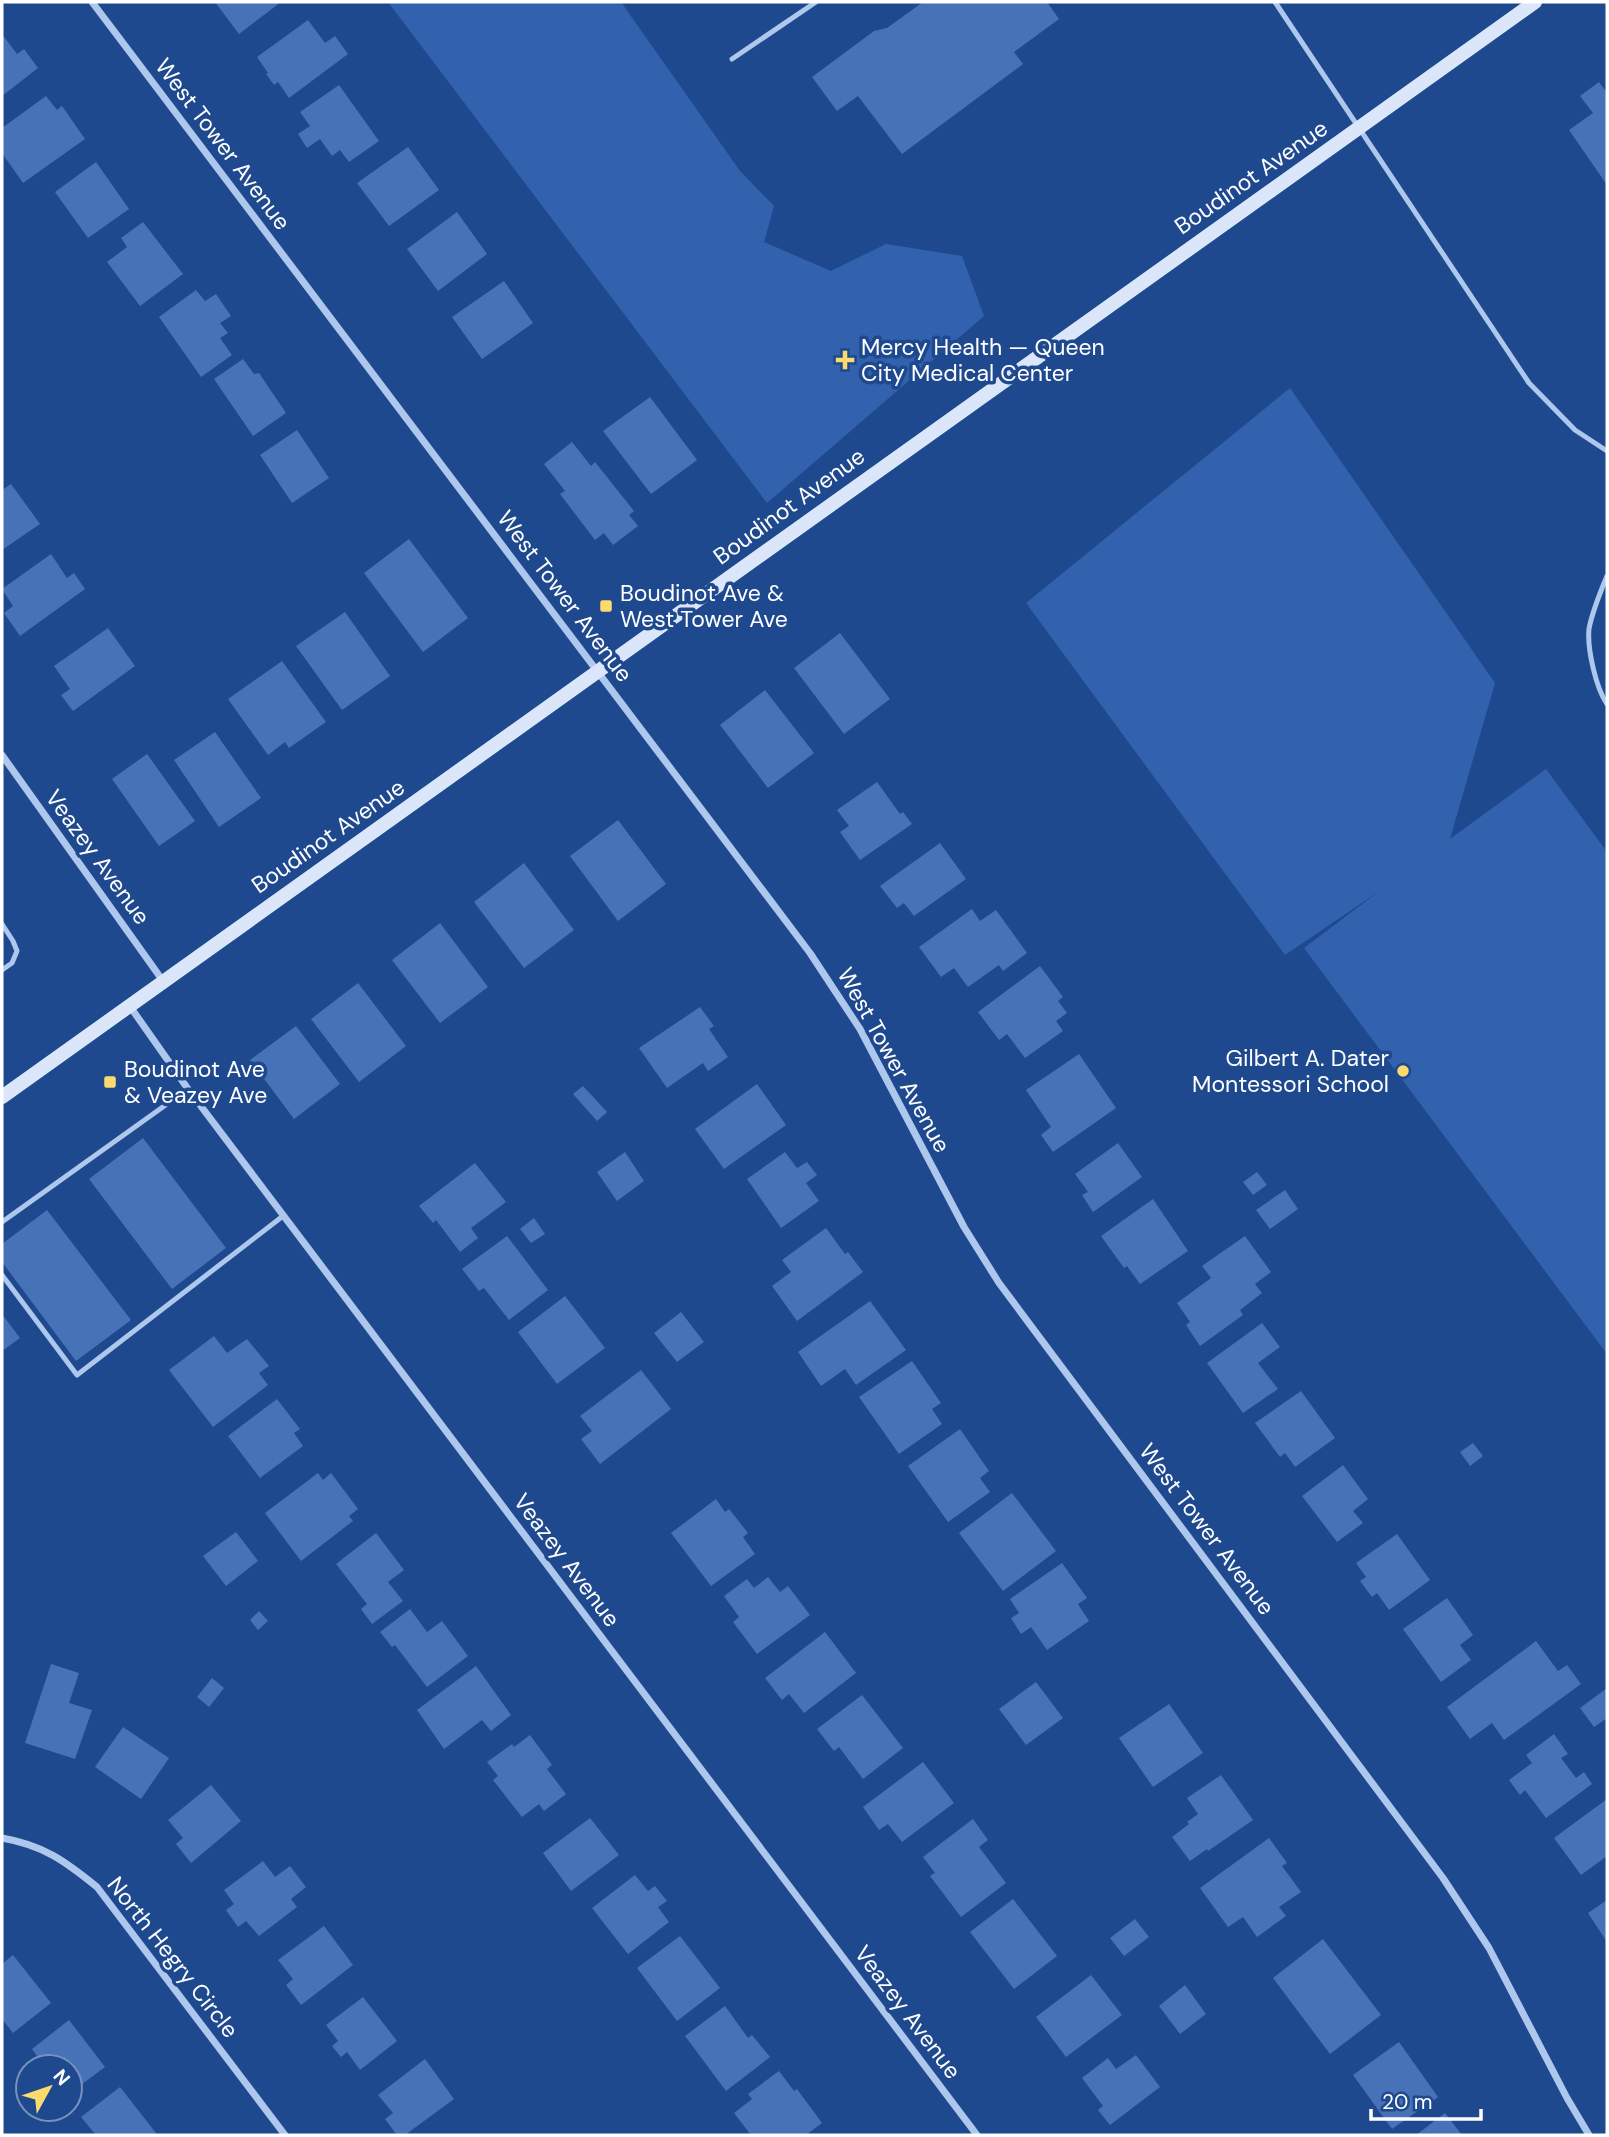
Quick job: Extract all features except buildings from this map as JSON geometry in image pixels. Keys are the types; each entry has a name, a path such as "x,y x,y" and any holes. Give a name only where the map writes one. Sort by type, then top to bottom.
{"street":[{"name":"West Tower Avenue","path":"92,2 810,953 853,1018 964,1227 999,1283 1443,1878 1489,1948 1589,2135"},
{"name":"Boudinot Avenue","path":"2,1097 1535,2"},
{"name":"Veazey Avenue","path":"2,755 163,981"},
{"name":"Veazey Avenue","path":"129,1004 188,1089 283,1216 977,2135"},
{"name":"North Hegry Circle","path":"2,1838 24,1842 64,1860 97,1887 285,2135"}],"lane":[{"path":"732,59 816,2"},
{"path":"1275,2 1291,30 1359,127 1529,383 1575,430 1607,451"},
{"path":"1607,576 1589,630 1592,661 1607,704"},
{"path":"2,924 17,951 12,963 2,970"},
{"path":"2,1222 188,1089"},
{"path":"2,1275 77,1374 283,1216"}],"shaded area":[{"path":"388,2 621,2 740,171 774,206 764,242 831,271 886,244 962,256 984,316 767,503"},
{"path":"1290,388 1495,683 1450,839 1546,769 1607,852 1607,1354 1304,948 1378,892 1285,955 1026,603"}],"place":[{"name":"Mercy Health — Queen City Medical Center","path":"845,360"},
{"name":"Boudinot Ave & West Tower Ave","path":"606,606"},
{"name":"Gilbert A. Dater Montessori School","path":"1403,1071"},
{"name":"Boudinot Ave & Veazey Ave","path":"110,1082"}]}
